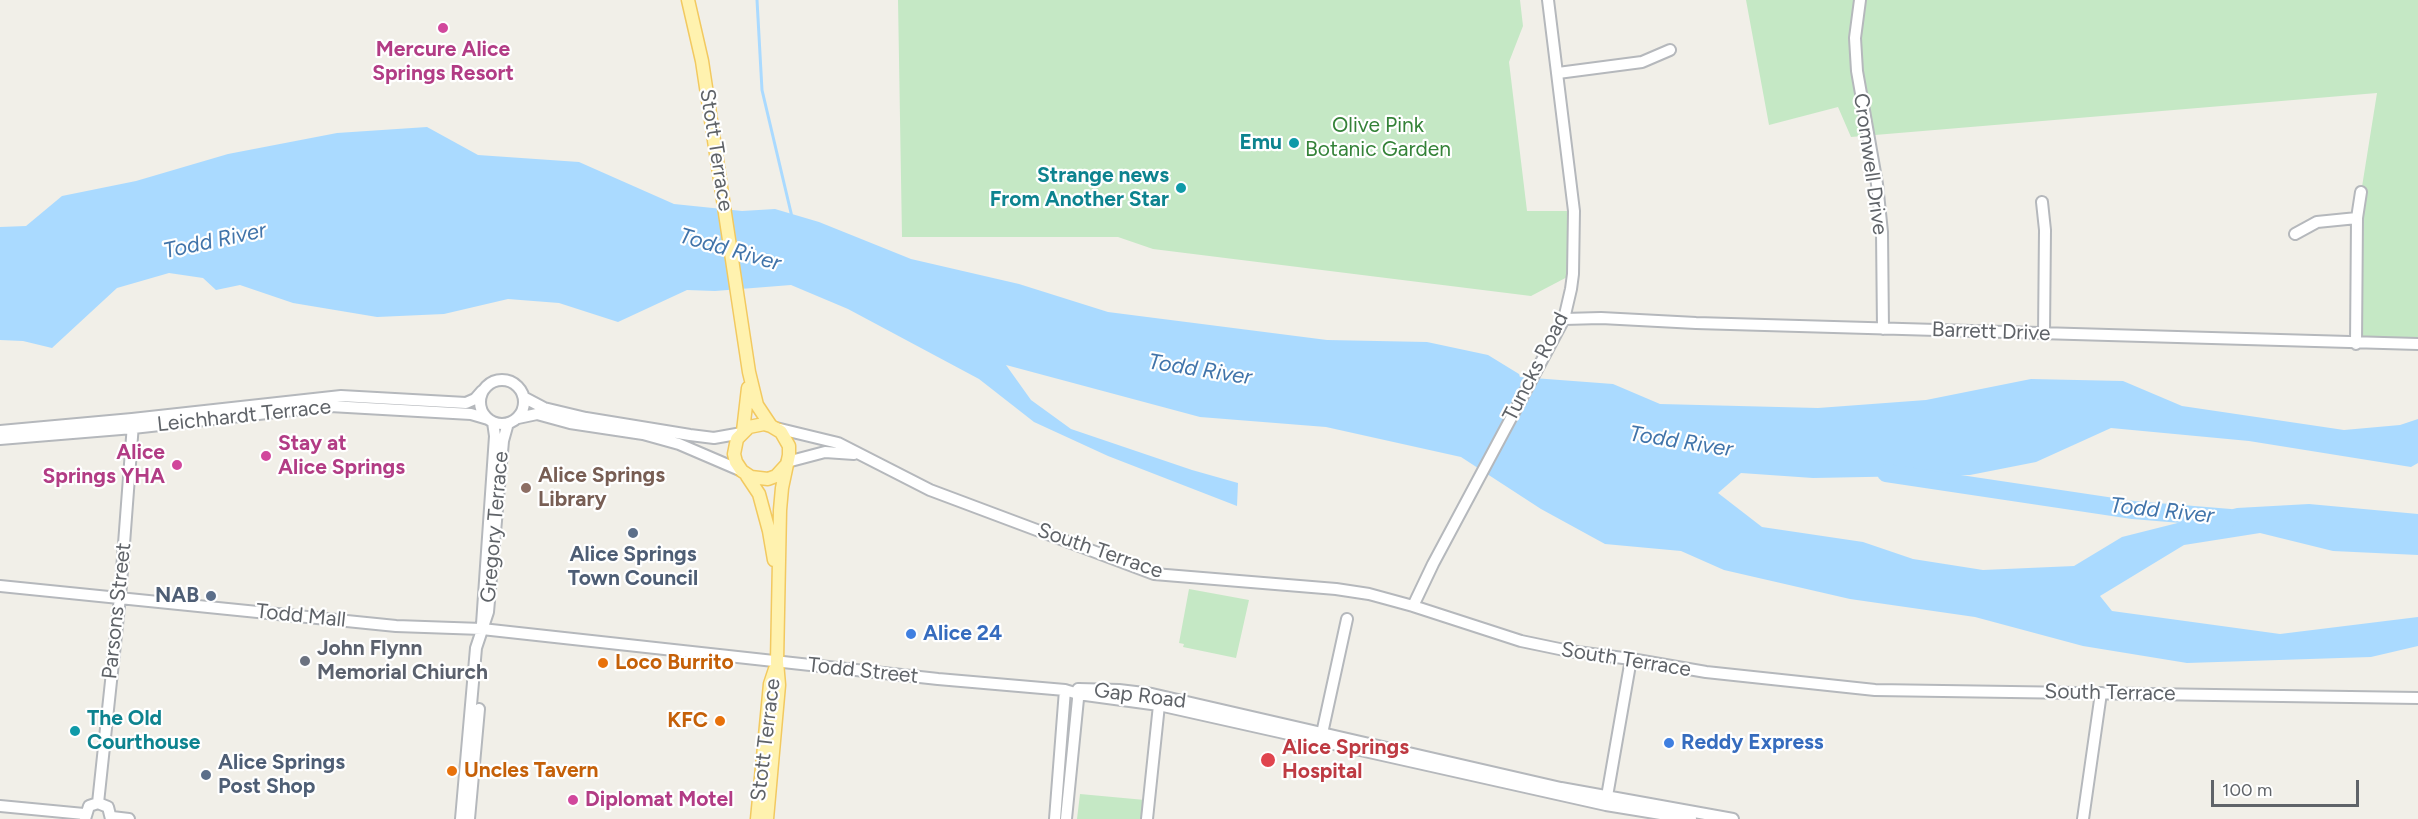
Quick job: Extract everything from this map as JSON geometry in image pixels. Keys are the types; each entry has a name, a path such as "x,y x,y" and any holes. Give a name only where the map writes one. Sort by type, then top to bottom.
{"main road":[{"name":"Stott Terrace","path":"688,0 702,61 719,162 749,372 757,405 773,426"},
{"name":"Stott Terrace","path":"742,432 749,372"},
{"path":"756,425 773,426 786,439 789,446 787,463 776,476 759,480 743,473 734,454 737,439 742,432 756,425"},
{"name":"Stott Terrace","path":"767,819 779,685 777,662 780,510 787,463"},
{"name":"Stott Terrace","path":"743,473 754,484 764,509 780,600"},
{"name":"Stott Terrace","path":"757,819 770,684 777,662"}],"street":[{"name":"Tuncks Road","path":"1413,606 1564,319 1573,274 1574,211 1548,0"},
{"name":"Cromwell Drive","path":"1860,0 1856,38 1857,72 1877,184 1882,232 1883,329"},
{"path":"1558,73 1642,62 1670,50"},
{"path":"2356,344 2357,218 2361,192"},
{"path":"2042,202 2045,230 2044,334"},
{"path":"2295,234 2317,222 2357,218"},
{"name":"Barrett Drive","path":"1564,319 1601,318 1883,329 2418,344"},
{"path":"742,432 714,438 586,418 544,408 525,398 519,387 508,380 496,380 486,386 482,391 480,403 490,420 513,421 537,414 578,425 643,434 679,444 743,473"},
{"name":"Leichhardt Terrace","path":"0,431 133,424 341,396 466,403 472,401 482,391"},
{"path":"513,421 524,409 525,398"},
{"name":"Leichhardt Terrace","path":"0,439 330,406 471,414 490,420"},
{"name":"Gregory Terrace","path":"469,819 483,649 482,600 495,436 490,420"},
{"name":"Gregory Terrace","path":"461,819 476,648 488,612 503,441 513,421"},
{"name":"Parsons Street","path":"98,803 120,597 133,424"},
{"name":"South Terrace","path":"773,426 838,443 930,490 1154,574 1336,589 1369,594 1413,606 1521,642 1569,651 1706,672 1875,690 2418,698"},
{"name":"South Terrace","path":"787,463 825,452 866,456"},
{"path":"0,586 120,597"},
{"name":"Todd Mall","path":"120,597 396,626 482,629"},
{"path":"1321,737 1347,619"},
{"name":"Todd Street","path":"482,629 777,662 1065,690"},
{"path":"1606,801 1630,659"},
{"path":"1055,819 1065,690"},
{"name":"Gap Road","path":"1065,690 1159,705 1321,737 1691,819"},
{"name":"Gap Road","path":"1079,692 1119,690 1152,694 1321,737"},
{"path":"1066,819 1079,692"},
{"path":"2083,819 2101,693"},
{"path":"1147,819 1159,705"},
{"name":"Gap Road","path":"1606,801 1733,819"},
{"path":"0,806 85,817 89,806 98,803 108,807 112,818 129,819"}],"green space":[{"name":"Olive Pink Botanic Garden","path":"898,0 1520,0 1523,26 1509,62 1527,211 1574,211 1573,274 1531,296 1153,249 1118,237 902,237"},
{"path":"1746,0 2418,0 2418,344 2356,344 2357,218 2377,93 1851,137 1838,107 1769,125"},
{"path":"1189,589 1249,600 1236,658 1183,647 1184,644 1179,643"},
{"path":"1080,794 1145,800 1143,819 1077,819"}],"water":[{"path":"427,127 478,155 579,162 674,204 742,211 775,209 819,222 911,259 1019,284 1108,312 1327,340 1427,342 1488,355 1519,374 1520,377 1613,384 1660,404 1818,408 1926,400 2031,379 2123,381 2182,406 2344,430 2400,425 2418,419 2418,463 2411,467 2249,441 2111,428 2036,462 1970,475 1813,478 1741,473 1718,493 1762,527 1863,542 1913,559 1983,570 2074,566 2122,537 2237,508 2309,504 2418,514 2418,555 2333,551 2260,533 2184,545 2100,596 2112,611 2280,634 2418,617 2418,646 2371,657 2187,663 2083,646 1975,617 1850,599 1724,570 1681,551 1605,544 1541,509 1461,457 1326,427 1200,417 1006,365 1031,400 1071,429 1238,483 1237,506 1108,456 1034,422 979,379 848,309 791,285 715,291 687,290 618,322 559,303 508,299 444,314 377,317 293,303 240,285 216,290 203,278 169,273 117,288 52,348 23,341 0,340 0,227 26,226 62,196 136,181 228,154 337,133"}],"waterway":[{"path":"757,0 762,90 792,217"},
{"name":"Todd River","path":"1886,473 2133,510 2230,518"}],"place":[{"name":"Mercure Alice Springs Resort","path":"443,28"},
{"name":"Emu","path":"1294,143"},
{"name":"Strange news From Another Star","path":"1181,188"},
{"name":"Stay at Alice Springs","path":"266,456"},
{"name":"Alice Springs YHA","path":"177,465"},
{"name":"Alice Springs Library","path":"526,488"},
{"name":"Alice Springs Town Council","path":"633,533"},
{"name":"NAB","path":"211,596"},
{"name":"Alice 24","path":"911,634"},
{"name":"John Flynn Memorial Chiurch","path":"305,661"},
{"name":"Loco Burrito","path":"603,663"},
{"name":"KFC","path":"720,721"},
{"name":"The Old Courthouse","path":"75,731"},
{"name":"Reddy Express","path":"1669,743"},
{"name":"Alice Springs Hospital","path":"1268,760"},
{"name":"Uncles Tavern","path":"452,771"},
{"name":"Alice Springs Post Shop","path":"206,775"},
{"name":"Diplomat Motel","path":"573,800"}]}
